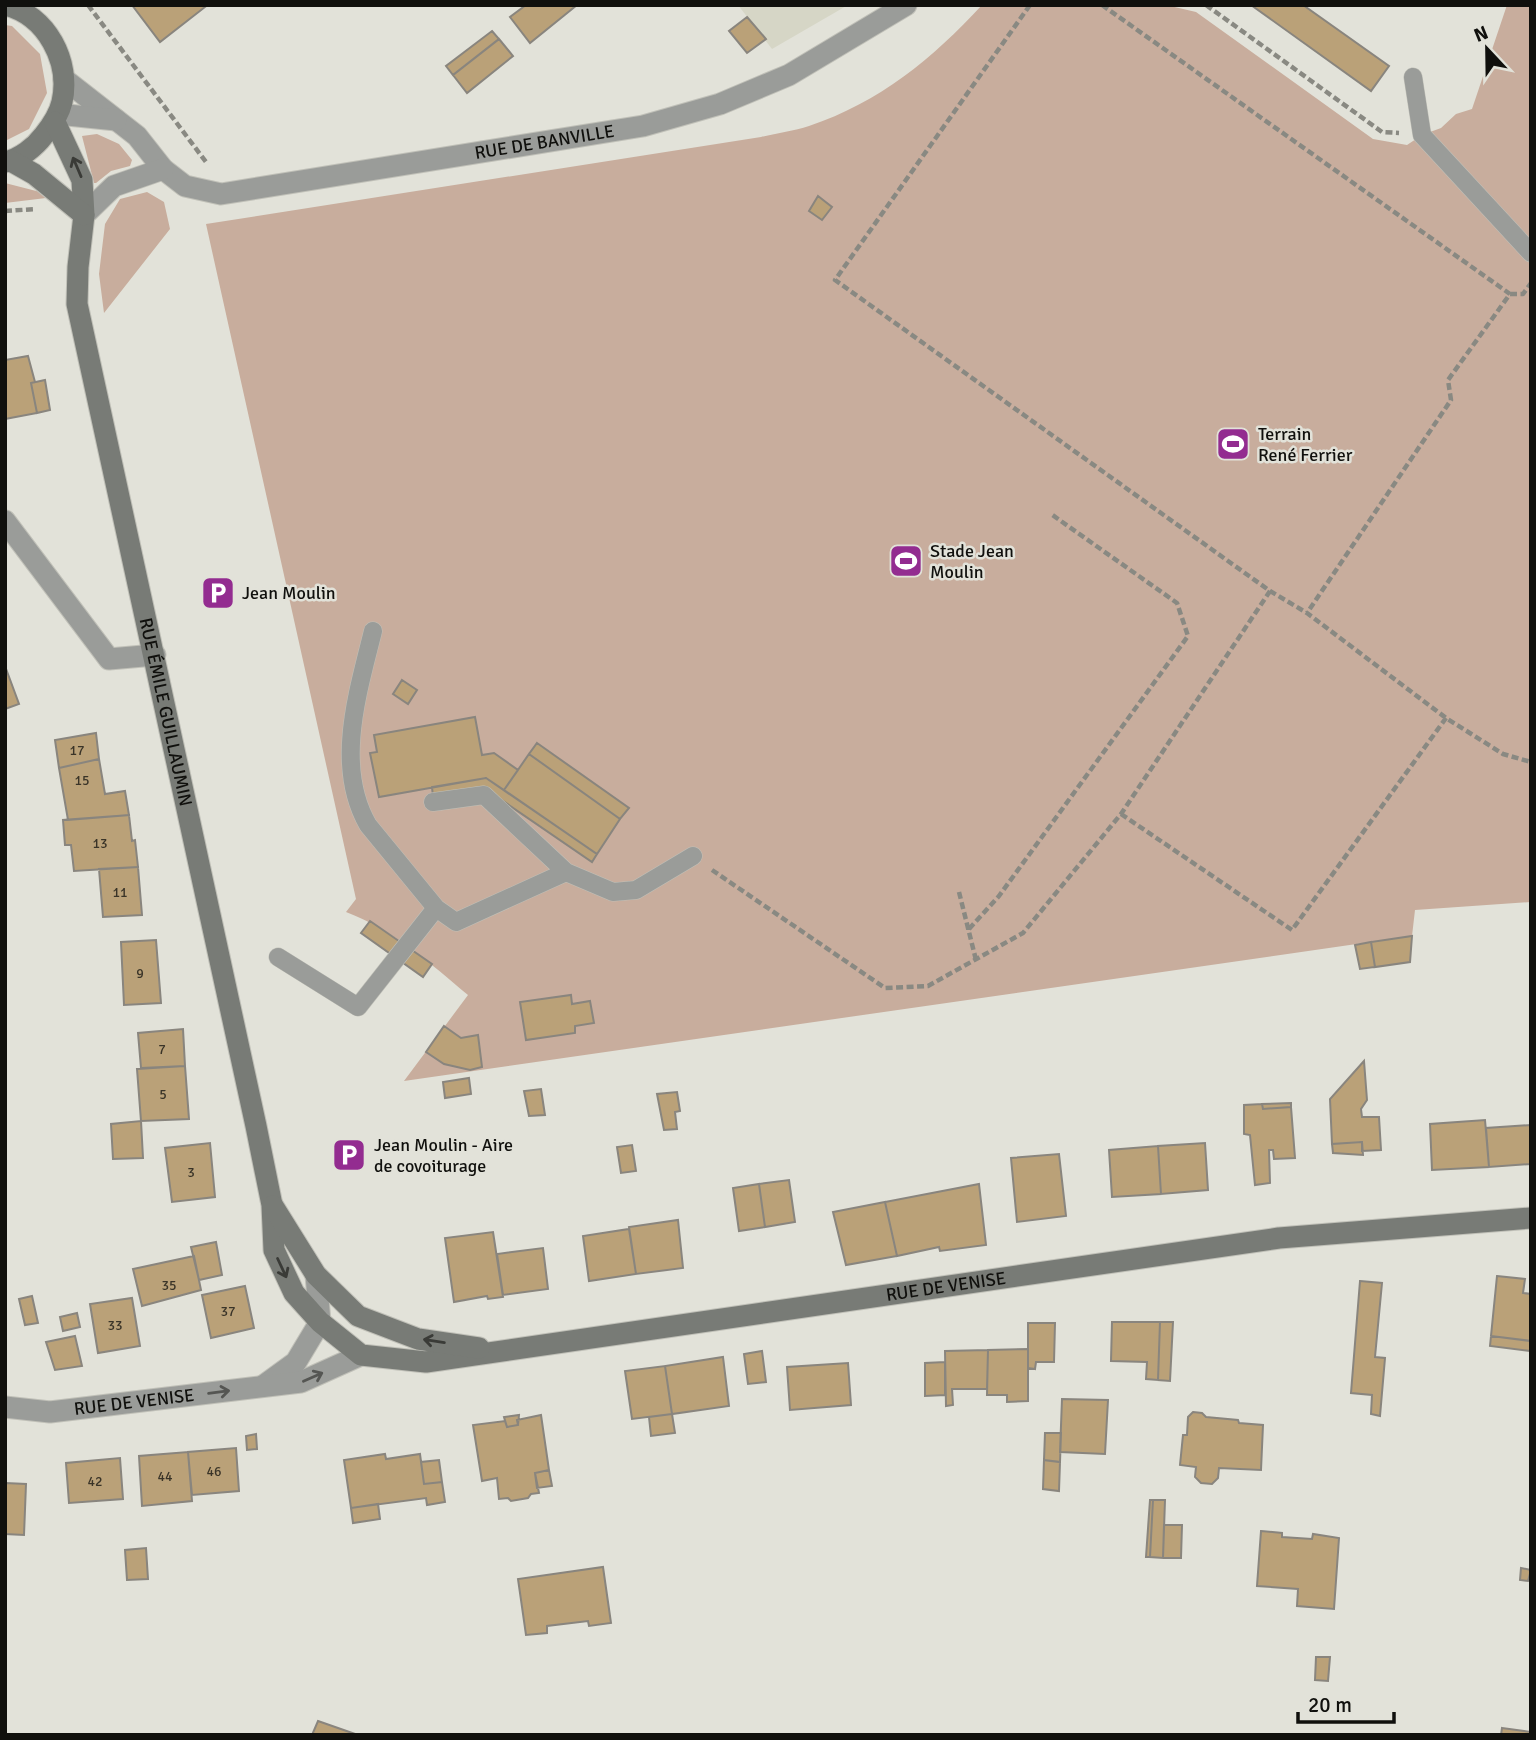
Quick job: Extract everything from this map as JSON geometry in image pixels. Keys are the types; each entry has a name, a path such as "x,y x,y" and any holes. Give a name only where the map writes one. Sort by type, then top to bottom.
{"main road":[{"path":"5,5 32,11 59,55 64,79 62,103 57,118 37,145 8,161"},
{"name":"RUE ÉMILE GUILLAUMIN","path":"57,118 82,180 84,215 78,267 78,304 272,1205 274,1250 294,1293 320,1322"},
{"path":"8,161 34,174 84,215"},
{"name":"RUE ÉMILE GUILLAUMIN","path":"272,1205 316,1275 358,1316 418,1339 502,1352"},
{"name":"RUE DE VENISE","path":"361,1356 426,1362 1279,1238 1531,1218"},
{"path":"320,1322 361,1356"}],"street":[{"name":"RUE DE BANVILLE","path":"64,79 137,136 163,169 185,186 221,194 656,122 720,104 789,75 906,5"},
{"path":"57,118 116,120"},
{"path":"84,215 114,187 163,169"},
{"path":"5,522 109,659 155,655"},
{"path":"316,1275 320,1322"},
{"name":"RUE DE VENISE","path":"262,1387 296,1362 320,1322"},
{"name":"RUE DE VENISE","path":"5,1407 50,1412 301,1382 361,1356"}],"lane":[{"path":"1413,77 1422,135 1531,253"},
{"path":"373,631 355,704 351,733 352,762 360,813 368,825 436,908 456,922 566,872"},
{"path":"433,802 484,795 566,872 613,892 636,890 693,856"},
{"path":"278,957 358,1007 436,908"}],"path":[{"path":"88,5 216,175 221,194"},
{"path":"1030,5 835,279 1270,591 1307,613 1446,718 1503,754 1531,762"},
{"path":"1102,5 1510,294 1523,294 1531,283"},
{"path":"1206,5 1382,132 1422,135"},
{"path":"1307,613 1451,400 1448,380 1510,294"},
{"path":"969,929 1006,886 1188,636 1177,603 1051,514"},
{"path":"693,856 885,988 928,986 1023,933 1121,814 1270,591"},
{"path":"1121,814 1292,930 1446,718"},
{"path":"959,892 976,960"}],"shaded area":[{"path":"738,5 848,5 772,49"},
{"name":"Stade Jean Moulin","path":"982,5 1166,5 1196,12 1373,139 1407,145 1422,135 1441,128 1456,114 1472,109 1507,5 1531,5 1531,902 1415,910 1412,936 404,1081 468,995 395,938 346,912 356,899 206,224 761,137 803,128 859,105 903,77 944,43"},
{"path":"5,25 12,26 40,54 47,93 29,129 5,141"},
{"path":"97,134 119,144 132,160 130,166 111,171 94,183 82,136"},
{"path":"5,183 44,193 46,198 5,203"},
{"path":"147,192 164,202 170,229 104,313 99,274 105,224 120,199"}],"building":[{"path":"132,5 203,5 205,7 160,42"},
{"path":"526,5 577,5 530,43 510,17"},
{"path":"1251,5 1303,5 1389,66 1371,91"},
{"path":"747,17 766,39 747,53 729,31"},
{"path":"492,31 499,39 453,75 446,66"},
{"path":"499,39 513,56 467,93 453,75"},
{"path":"818,196 832,207 822,220 809,211"},
{"path":"28,356 35,382 31,383 37,413 5,419 5,360"},
{"path":"45,380 50,410 37,413 31,383"},
{"path":"5,666 19,704 5,709"},
{"path":"402,680 417,690 408,704 393,694"},
{"path":"475,717 482,755 494,753 518,770 504,790 486,778 379,797 370,753 377,752 374,735"},
{"path":"96,733 99,759 59,768 55,740"},
{"path":"537,743 629,808 620,819 529,754"},
{"path":"529,754 620,819 597,854 504,790"},
{"path":"99,759 105,794 125,791 129,815 68,820 59,768"},
{"path":"486,778 597,854 592,862 484,788 433,797 432,787"},
{"path":"129,815 138,867 74,871 71,845 65,845 63,820"},
{"path":"138,867 142,915 103,917 99,869"},
{"path":"370,921 432,964 423,977 361,933"},
{"path":"1412,936 1410,962 1375,967 1371,942"},
{"path":"156,940 161,1003 124,1005 121,942"},
{"path":"1371,942 1375,967 1360,969 1355,945"},
{"path":"571,995 572,1004 590,1001 594,1023 575,1026 575,1033 526,1040 520,1002"},
{"path":"444,1026 461,1038 478,1035 482,1067 470,1070 444,1064 426,1052"},
{"path":"183,1029 185,1066 141,1068 138,1033"},
{"path":"1364,1061 1367,1100 1361,1109 1362,1117 1379,1117 1381,1150 1362,1151 1362,1142 1332,1144 1330,1099"},
{"path":"185,1066 189,1119 141,1121 137,1069"},
{"path":"469,1078 471,1094 445,1098 443,1082"},
{"path":"541,1089 545,1115 529,1116 524,1091"},
{"path":"677,1092 680,1111 675,1112 677,1129 664,1130 657,1094"},
{"path":"1291,1103 1291,1107 1263,1109 1262,1104"},
{"path":"1262,1104 1263,1109 1291,1107 1295,1158 1274,1159 1273,1150 1269,1150 1270,1183 1255,1185 1250,1135 1244,1134 1244,1105"},
{"path":"1485,1120 1489,1167 1432,1170 1430,1124"},
{"path":"141,1121 143,1158 113,1159 111,1124"},
{"path":"1531,1125 1531,1164 1489,1167 1486,1128"},
{"path":"1362,1142 1363,1155 1333,1153 1332,1144"},
{"path":"210,1143 215,1197 172,1202 165,1148"},
{"path":"1205,1143 1208,1190 1161,1194 1158,1146"},
{"path":"632,1145 636,1171 621,1173 617,1147"},
{"path":"1158,1146 1161,1194 1112,1197 1109,1150"},
{"path":"1059,1154 1066,1216 1017,1222 1011,1158"},
{"path":"789,1180 795,1222 765,1227 759,1184"},
{"path":"759,1184 765,1227 739,1231 733,1188"},
{"path":"979,1184 986,1245 940,1251 939,1247 897,1256 885,1202"},
{"path":"885,1202 897,1256 846,1265 833,1212"},
{"path":"678,1220 683,1268 636,1274 629,1227"},
{"path":"629,1229 636,1274 589,1281 583,1236"},
{"path":"493,1232 503,1297 488,1299 487,1296 454,1302 445,1238"},
{"path":"216,1242 222,1275 199,1280 191,1247"},
{"path":"543,1248 548,1289 503,1295 497,1254"},
{"path":"194,1256 201,1290 142,1306 133,1269"},
{"path":"1497,1276 1525,1279 1523,1293 1531,1294 1531,1341 1491,1336"},
{"path":"1360,1281 1382,1283 1375,1357 1385,1358 1380,1416 1371,1414 1372,1395 1351,1393"},
{"path":"245,1286 254,1328 211,1338 202,1295"},
{"path":"32,1296 38,1323 25,1325 19,1299"},
{"path":"132,1298 140,1346 98,1353 90,1304"},
{"path":"77,1313 80,1327 63,1331 60,1317"},
{"path":"1112,1322 1160,1322 1158,1380 1146,1379 1147,1362 1111,1361"},
{"path":"1160,1322 1173,1322 1170,1381 1158,1380"},
{"path":"1028,1323 1055,1323 1054,1362 1036,1362 1035,1369 1028,1368"},
{"path":"75,1336 82,1366 55,1370 46,1342"},
{"path":"1491,1336 1531,1341 1531,1351 1490,1346"},
{"path":"1028,1349 1028,1401 1007,1402 1007,1395 987,1395 988,1350"},
{"path":"988,1350 987,1389 952,1389 953,1405 946,1406 945,1351"},
{"path":"762,1351 766,1382 748,1384 744,1354"},
{"path":"723,1357 729,1406 672,1414 665,1366"},
{"path":"945,1362 945,1395 925,1396 925,1363"},
{"path":"848,1363 851,1405 790,1410 787,1367"},
{"path":"665,1366 672,1414 632,1419 625,1371"},
{"path":"1062,1399 1108,1400 1105,1454 1060,1452"},
{"path":"1193,1412 1202,1413 1206,1417 1263,1425 1261,1470 1219,1468 1218,1478 1212,1484 1201,1483 1195,1477 1196,1467 1180,1465 1183,1435 1187,1435 1188,1417"},
{"path":"672,1414 675,1433 651,1436 649,1417"},
{"path":"519,1415 518,1425 507,1427 504,1417"},
{"path":"541,1415 549,1470 535,1473 539,1493 511,1501 508,1498 499,1499 497,1478 482,1481 473,1425 505,1421 507,1427 518,1425 517,1420"},
{"path":"1045,1433 1061,1433 1060,1462 1044,1460"},
{"path":"256,1434 257,1449 247,1450 246,1436"},
{"path":"236,1448 239,1491 192,1495 188,1452"},
{"path":"188,1452 192,1501 142,1506 139,1456"},
{"path":"385,1454 386,1459 420,1454 424,1484 442,1482 445,1502 427,1505 426,1498 351,1508 344,1460"},
{"path":"120,1458 123,1499 69,1503 66,1463"},
{"path":"439,1460 442,1482 424,1484 421,1462"},
{"path":"1044,1460 1060,1462 1059,1491 1043,1489"},
{"path":"549,1470 552,1486 537,1488 535,1473"},
{"path":"5,1483 26,1484 24,1535 5,1534"},
{"path":"1150,1500 1153,1500 1150,1557 1146,1557"},
{"path":"1153,1500 1165,1500 1163,1558 1150,1557"},
{"path":"378,1504 380,1519 353,1523 351,1508"},
{"path":"1164,1525 1182,1525 1181,1558 1163,1558"},
{"path":"1261,1531 1282,1533 1282,1537 1312,1539 1313,1534 1339,1538 1334,1609 1297,1606 1298,1589 1257,1586"},
{"path":"146,1548 148,1579 127,1580 125,1550"},
{"path":"603,1567 611,1623 589,1626 588,1621 547,1626 547,1633 526,1635 518,1579"},
{"path":"1521,1568 1531,1570 1528,1581 1520,1580"},
{"path":"1316,1657 1330,1657 1328,1681 1315,1680"},
{"path":"318,1721 358,1735 312,1735"},
{"path":"1502,1728 1531,1732 1531,1735 1501,1735"}],"place":[{"name":"Terrain René Ferrier","path":"1233,444"},
{"name":"Stade Jean Moulin","path":"906,561"},
{"name":"Jean Moulin","path":"218,593"},
{"name":"Jean Moulin - Aire de covoiturage","path":"349,1155"}]}
